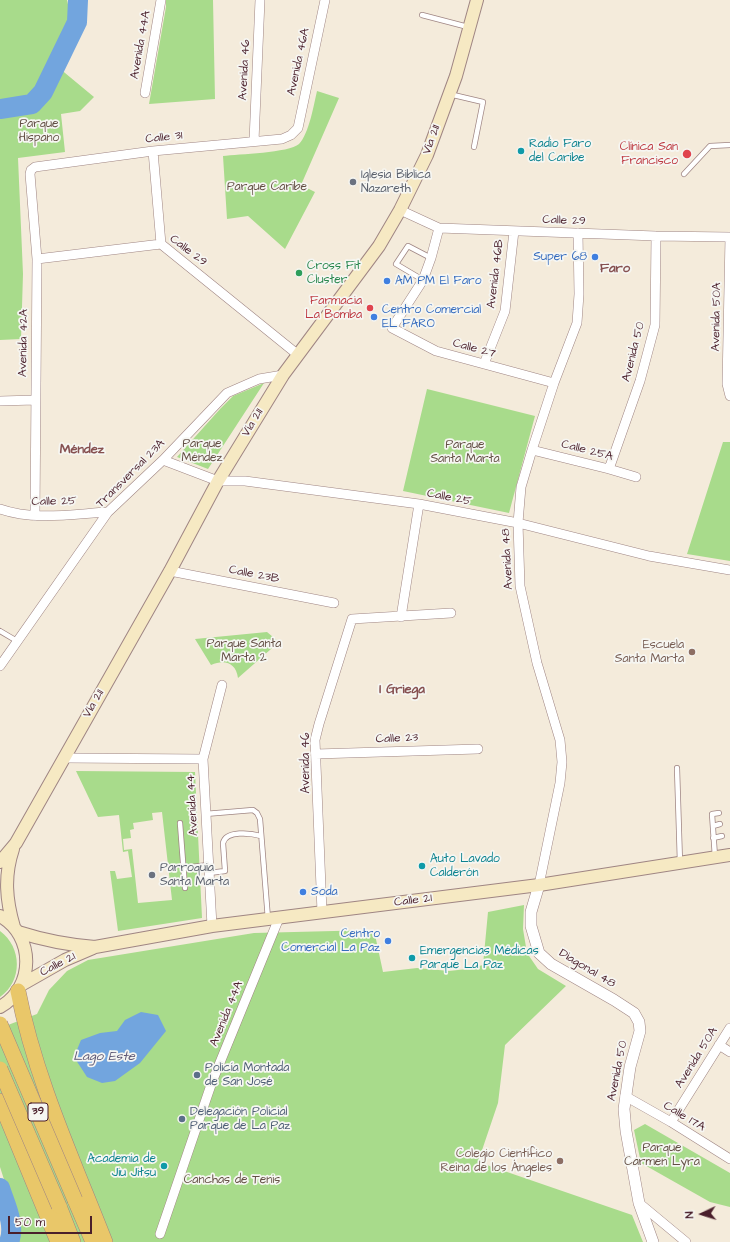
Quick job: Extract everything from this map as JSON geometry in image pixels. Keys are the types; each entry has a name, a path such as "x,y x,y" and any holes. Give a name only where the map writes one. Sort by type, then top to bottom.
{"highway":[{"path":"19,988 30,1043 105,1242"},
{"name":"39","path":"0,1024 93,1242"},
{"name":"39","path":"0,1070 73,1242"},
{"path":"0,1101 58,1242"},
{"path":"11,1126 13,1118 19,1110 30,1104 46,1105 55,1112"}],"main road":[{"name":"Vía 211","path":"0,862 16,842 170,571 218,481 283,375 379,246 400,210 427,156 449,94 470,28 477,0"},
{"name":"Vía 211","path":"16,842 10,859 7,876 8,904 26,953 27,964 25,975 19,988"},
{"name":"Calle 21","path":"0,1007 6,1003 19,988 60,963 95,947 212,926 539,885 730,855"},
{"path":"0,916 16,929"},
{"name":"Calle 21","path":"16,929 33,937 64,944 95,947"}],"street":[{"name":"Avenida 44A","path":"145,93 161,0"},
{"name":"Avenida 46","path":"254,141 260,0"},
{"name":"Avenida 46A","path":"298,128 325,0"},
{"name":"Calle 31","path":"32,170 35,167 153,151 282,139 292,135 298,128"},
{"path":"153,151 161,244"},
{"name":"Avenida 42A","path":"32,170 30,174 37,259 35,516"},
{"name":"Calle 29","path":"400,210 439,228 656,236 730,237"},
{"path":"423,280 439,228"},
{"name":"Avenida 46B","path":"484,364 505,311 514,231"},
{"name":"Avenida 48","path":"539,885 560,783 562,762 560,740 536,662 520,586 518,523 521,487 554,383 577,323 579,294 578,233"},
{"name":"Avenida 50","path":"609,469 640,381 655,324 656,236"},
{"name":"Avenida 50A","path":"730,237 728,384 730,396"},
{"name":"Calle 29","path":"37,259 161,244 298,354"},
{"name":"Calle 27","path":"423,280 392,328 436,350 554,383"},
{"name":"Transversal 23A","path":"0,666 108,512 162,460 227,393 259,379 283,375"},
{"path":"0,401 35,400"},
{"name":"Calle 25A","path":"532,450 636,477"},
{"name":"Calle 25","path":"162,460 218,481 245,481 419,504 518,523 649,556 730,570"},
{"path":"419,504 401,617 451,613"},
{"name":"Calle 25","path":"0,509 10,513 35,516 108,512"},
{"name":"Calle 23B","path":"170,571 334,603"},
{"name":"Avenida 46","path":"322,912 315,740 318,724 352,619 401,617"},
{"name":"Avenida 44","path":"212,926 202,758 222,685"},
{"name":"Calle 23","path":"316,754 478,749"},
{"path":"64,758 202,758"},
{"name":"Diagonal 48","path":"539,885 531,912 531,926 539,953 551,964 614,1000 634,1014 639,1022"},
{"name":"Avenida 44A","path":"160,1234 212,1082 273,918"},
{"name":"Avenida 50","path":"639,1022 640,1031 630,1067 624,1109 626,1131 639,1204 653,1242"},
{"name":"Avenida 50A","path":"671,1122 730,1028"},
{"path":"719,1045 730,1052"},
{"name":"Calle 17A","path":"625,1096 671,1122 730,1159"},
{"path":"639,1204 686,1242"}],"lane":[{"path":"422,15 470,28"},
{"path":"449,94 483,102 474,147"},
{"path":"684,174 710,146 730,145"},
{"path":"423,280 396,264 408,246 431,258"},
{"path":"0,631 17,641"},
{"path":"677,768 680,863"},
{"path":"205,814 253,810 257,812 260,819 261,836 273,918"},
{"path":"715,857 712,814 719,813"},
{"path":"180,823 185,888"},
{"path":"713,826 720,824"},
{"path":"183,868 225,871 222,843 224,838 229,835 252,833 261,836"},
{"path":"713,838 722,836"}],"green space":[{"path":"0,0 67,0 70,15 61,43 37,87 25,96 17,99 0,101"},
{"path":"166,0 213,0 215,99 149,104"},
{"name":"Parque Hispano","path":"59,68 94,97 80,111 61,114 65,152 18,158 23,274 21,339 0,340 0,114 31,109 45,96"},
{"name":"Parque Caribe","path":"317,91 339,98 301,185 315,192 285,249 248,216 227,219 223,156 263,153 293,147 299,144 306,133"},
{"name":"Parque Méndez","path":"264,383 208,469 177,457 233,396"},
{"name":"Parque Santa Marta","path":"427,389 535,416 509,513 403,491"},
{"path":"723,442 730,442 730,561 687,554"},
{"name":"Parque Santa Marta 2","path":"267,632 279,642 238,678 235,669 229,664 221,662 211,665 195,639"},
{"path":"76,771 195,772 202,918 118,931 110,871 115,871 117,879 132,877 128,851 123,852 119,815 98,817","holes":["162,812 172,900 138,903 132,849 124,850 123,839 131,838 130,830 134,829 133,823 153,820 152,813"]},
{"name":"Canchas de Tenis","path":"524,905 523,929 527,953 538,969 566,986 505,1045 498,1103 478,1162 632,1215 643,1242 17,1242 18,1223 0,1167 0,1028 37,1014 49,990 67,971 88,960 254,933 374,930 383,972 417,968 449,971 467,969 483,965 488,912"},
{"path":"0,931 13,946 17,964 13,982 8,990 0,997"},
{"name":"Parque Carmen Lyra","path":"645,1124 730,1173 730,1207 710,1202 641,1163 634,1130"}],"water":[{"name":"Lago Este","path":"141,1012 158,1015 166,1031 140,1063 115,1081 102,1083 87,1077 74,1057 81,1040 100,1033 117,1031 125,1020"}],"waterway":[{"path":"0,109 32,104 43,92 77,22 78,0"},
{"path":"0,1188 11,1222 11,1235 9,1242"}],"place":[{"name":"Radio Faro del Caribe","path":"521,151"},
{"name":"Clínica San Francisco","path":"687,154"},
{"name":"Iglesia Biblica Nazareth","path":"353,182"},
{"name":"Super 68","path":"595,257"},
{"name":"Cross Fit Cluster","path":"299,273"},
{"name":"AM PM El Faro","path":"387,281"},
{"name":"Farmacia La Bomba","path":"370,308"},
{"name":"Centro Comercial EL FARO","path":"374,317"},
{"name":"Escuela Santa Marta","path":"692,652"},
{"name":"Auto Lavado Calderón","path":"422,866"},
{"name":"Parroquia Santa Marta","path":"152,875"},
{"name":"Soda","path":"303,892"},
{"name":"Centro Comercial La Paz","path":"388,941"},
{"name":"Emergencias Médicas Parque La Paz","path":"412,958"},
{"name":"Policía Montada de San José","path":"197,1075"},
{"name":"Delegación Policial Parque de La Paz","path":"182,1119"},
{"name":"Colegio Científico Reina de los Ángeles","path":"560,1161"},
{"name":"Academia de Jiu Jitsu","path":"164,1166"}],"district":[{"name":"Faro","path":"615,269"},
{"name":"Méndez","path":"82,450"},
{"name":"I Griega","path":"402,690"}]}
